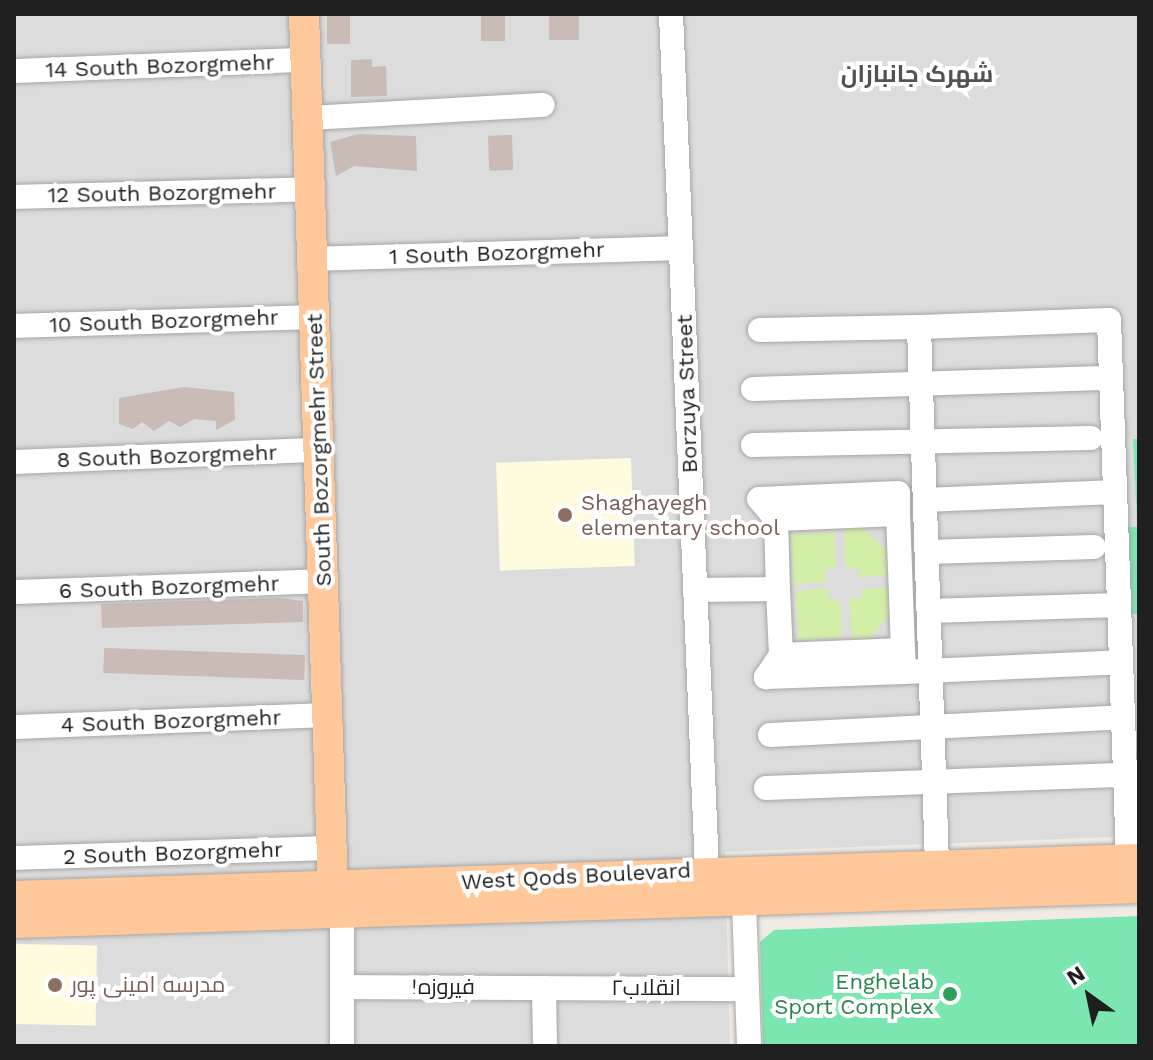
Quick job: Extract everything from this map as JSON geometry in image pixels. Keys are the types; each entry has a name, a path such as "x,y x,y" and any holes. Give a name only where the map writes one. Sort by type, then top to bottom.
{"main road":[{"name":"South Bozorgmehr Street","path":"304,14 333,848 338,900"},
{"name":"West Qods Boulevard","path":"338,900 707,870 1134,860"},
{"path":"944,864 954,894"},
{"name":"West Qods Boulevard","path":"14,923 144,906 338,900 744,902 1139,888"},
{"name":"West Qods Boulevard","path":"14,896 144,906"}],"street":[{"name":"Borzuya Street","path":"671,14 707,870"},
{"name":"14 South Bozorgmehr","path":"14,71 306,60"},
{"path":"308,118 543,105"},
{"name":"12 South Bozorgmehr","path":"14,197 310,189"},
{"name":"1 South Bozorgmehr","path":"312,259 681,248"},
{"name":"10 South Bozorgmehr","path":"14,326 314,317"},
{"path":"760,330 1109,320 1125,775 1134,860"},
{"path":"919,327 935,778 944,864"},
{"path":"753,389 1111,378"},
{"path":"753,445 1091,438"},
{"name":"8 South Bozorgmehr","path":"14,462 319,450"},
{"path":"925,500 1115,492"},
{"path":"904,661 898,514 776,519 781,655 904,661 931,671 1121,662"},
{"path":"927,552 1094,547"},
{"name":"6 South Bozorgmehr","path":"14,592 323,581"},
{"path":"696,590 778,589"},
{"path":"929,611 1119,605"},
{"name":"4 South Bozorgmehr","path":"14,727 328,715"},
{"path":"770,735 1123,717"},
{"path":"766,788 935,778 1125,775"},
{"name":"2 South Bozorgmehr","path":"14,858 333,848"},
{"path":"338,900 342,1046"},
{"path":"744,902 749,1046"},
{"name":"فیروزه۱","path":"342,987 544,988"},
{"path":"544,988 545,1046"},
{"name":"انقلاب۲","path":"544,988 747,989"}],"shaded area":[{"path":"14,14 1139,14 1139,836 725,852 730,1046 14,1046"},
{"name":"Shaghayegh elementary school","path":"631,458 635,566 500,571 496,463"},
{"name":"مدرسه امینی پور","path":"14,944 97,945 96,1025 14,1024"}],"green space":[{"path":"1133,439 1139,439 1139,520 1137,520"},
{"path":"860,526 889,552 891,575 860,577 859,568 846,569 844,527"},
{"path":"1127,527 1139,527 1139,614 1130,614"},
{"path":"834,532 836,568 825,569 826,582 794,584 790,535"},
{"path":"893,587 894,610 869,639 852,640 849,599 862,598 862,589"},
{"path":"828,588 829,601 840,600 842,637 799,640 796,591"},
{"name":"Enghelab Sport Complex","path":"1139,916 1139,1046 763,1046 760,942 774,930"}],"building":[{"path":"327,14 350,14 350,44 327,44"},
{"path":"481,14 505,14 505,41 481,41"},
{"path":"549,14 579,14 579,40 549,40"},
{"path":"372,59 372,67 386,66 387,96 351,97 351,60"},
{"path":"358,134 416,136 417,171 354,166 336,176 330,142"},
{"path":"512,135 513,170 489,171 488,136"},
{"path":"183,387 234,392 235,420 216,430 216,421 194,419 180,427 169,421 154,431 142,422 133,429 119,424 119,398"},
{"path":"280,598 303,601 303,622 102,628 101,604"},
{"path":"104,648 305,655 304,680 103,673"}],"place":[{"name":"Shaghayegh elementary school","path":"565,515"},
{"name":"مدرسه امینی پور","path":"55,985"},
{"name":"Enghelab Sport Complex","path":"950,994"}],"district":[{"name":"شهرک جانبازان","path":"917,75"}]}
